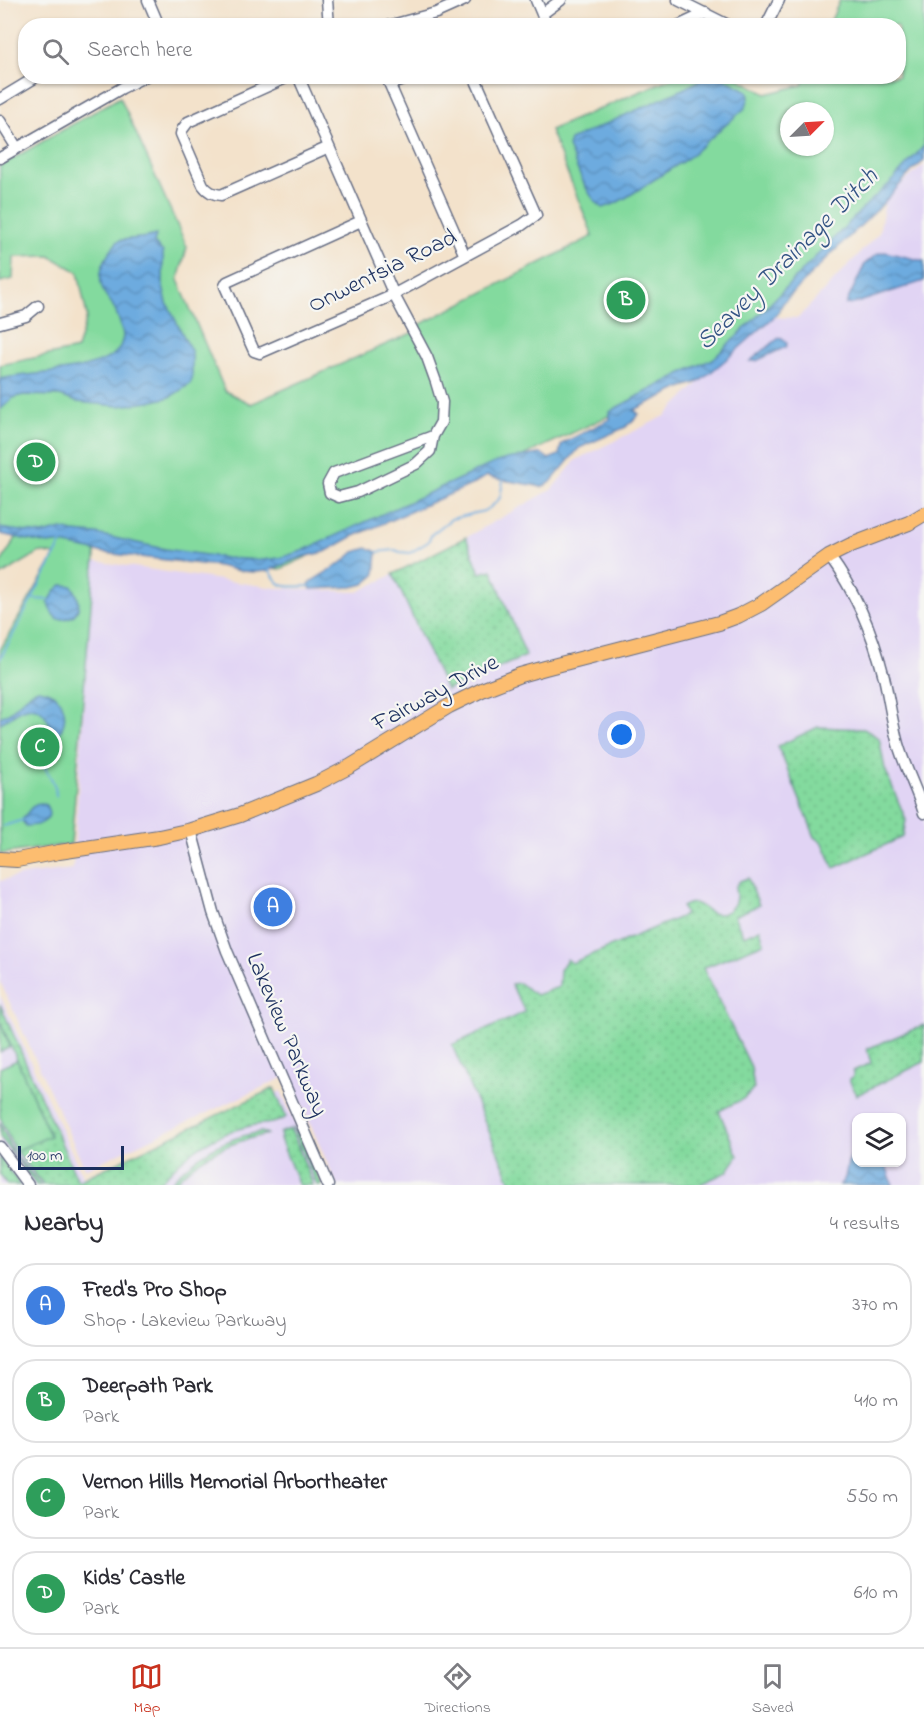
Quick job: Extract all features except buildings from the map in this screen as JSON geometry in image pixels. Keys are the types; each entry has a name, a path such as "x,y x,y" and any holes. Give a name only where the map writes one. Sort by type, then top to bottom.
{"main road":[{"name":"Fairway Drive","path":"2,860 17,860 121,844 191,830 240,815 316,784 351,766 449,706 483,689 520,675 738,616 761,604 829,556 851,545 909,524 924,514"},
{"name":"Fairway Drive","path":"909,524 924,525"}],"street":[{"path":"148,0 156,18"},
{"path":"327,0 328,18"},
{"path":"418,18 436,13 465,0"},
{"path":"536,0 544,18"},
{"path":"542,14 561,0"},
{"path":"678,0 715,18"},
{"path":"770,18 779,0"},
{"path":"695,18 706,13"},
{"path":"0,99 25,84"},
{"path":"0,158 130,84"},
{"path":"272,84 188,122 182,130 206,189 212,194 221,195 329,147"},
{"path":"301,84 394,295 427,357 442,402 441,422 433,436 430,451 416,464 358,492 339,497 330,494 328,484 334,473 433,436"},
{"path":"390,84 465,256"},
{"name":"Onwentsia Road","path":"361,221 227,282 225,286 252,349 260,353 394,295 522,225 536,215 478,84"},
{"path":"0,121 17,148"},
{"path":"0,323 26,316 38,306"},
{"path":"829,556 853,595 871,635 885,680 899,748 924,813"},
{"name":"Lakeview Parkway","path":"191,830 213,912 227,951 328,1185"},
{"path":"0,1147 28,1185"}],"shaded area":[{"path":"924,165 924,1185 337,1185 289,1075 85,1169 0,981 0,881 23,875 73,869 93,561 275,588 358,592 454,544 551,490 576,460 665,416 766,317 798,318 879,233 886,197"},
{"path":"0,995 83,1177 281,1091 322,1185 0,1185"}],"green space":[{"path":"840,0 924,0 924,157 720,364 281,569 180,559 96,545 71,844 0,854 0,650 55,555 40,552 0,576 0,564 18,535 0,532 0,365 77,349 87,316 78,272 50,256 14,257 13,279 0,282 0,166 120,97 187,247 178,280 225,391 251,404 412,333 417,326 593,236 550,130 658,84 748,84 766,94 802,84 906,84 906,18 832,18"},
{"path":"466,537 480,573 492,570 526,656 446,690 393,574"},
{"path":"818,727 864,729 879,738 885,769 906,820 903,837 834,868 823,843 815,837 778,746"},
{"path":"748,878 759,905 734,916 744,936 760,929 764,943 703,968 751,1067 754,1089 743,1099 719,1111 738,1156 727,1172 698,1185 512,1185 452,1045 525,1012 511,984 519,983 536,995 559,987 560,970 567,959 572,963 685,915 682,907 687,904 696,903 716,914 725,913 734,904 735,887 740,881"},
{"path":"0,1004 78,1181 274,1088 286,1117 274,1123 236,1130 211,1140 177,1164 158,1185 44,1185 16,1151 50,1135 0,1021"},
{"path":"0,1022 10,1047 0,1052"},
{"path":"924,1025 924,1062 857,1095 849,1080 853,1077 853,1071 871,1063 867,1049"},
{"path":"17,1060 50,1136 15,1151 0,1117 0,1068"},
{"path":"0,1123 13,1153 41,1185 36,1185 0,1137"},
{"path":"293,1127 300,1134 322,1185 316,1183"},
{"path":"290,1129 313,1185 299,1185 280,1139 280,1133"},
{"path":"261,1132 268,1134 216,1151 193,1166 173,1185 168,1185 188,1165 210,1150 234,1139"},
{"path":"0,1157 20,1185 7,1185 0,1174"}],"water":[{"path":"693,84 734,84 748,91 749,98 745,108 688,158 627,197 603,208 587,189 568,147 570,140"},
{"path":"924,146 924,161 783,303 777,314 729,357 699,382 680,388 634,410 639,414 626,427 579,448 550,483 541,487 487,476 352,537 325,552 302,557 267,571 240,571 219,566 105,553 0,534 0,528 42,534 62,529 226,558 262,560 280,558 302,551 494,463 538,454 549,459 559,455 563,443 610,419 610,412 614,409 713,359 889,184"},
{"path":"156,235 154,243 163,252 163,287 167,303 192,353 192,380 189,385 170,397 119,406 77,402 60,396 23,395 13,398 0,410 0,379 81,368 110,357 119,349 123,333 116,312 104,292 100,277 101,270 118,241"},
{"path":"885,252 924,261 924,281 853,304 846,304 865,264 877,254"},
{"path":"779,338 784,340 786,347 756,361 750,361"},
{"path":"368,548 377,552 375,575 364,584 352,587 311,589 309,585 312,581 343,562 354,552"},
{"path":"62,585 72,586 79,605 78,610 71,617 57,619 48,603"},
{"path":"38,689 55,696 63,708 63,723 55,739 51,739 50,725 44,714 34,708 20,710 0,723 0,717 6,715"},
{"path":"40,803 45,804 49,814 48,818 36,825 26,826 23,818 32,807"},
{"path":"852,1155 852,1167 886,1167 893,1185 840,1185 845,1178"}],"waterway":[{"path":"377,552 395,550 410,553 428,542 432,534 451,519 484,511 491,507 500,498 503,481"},
{"path":"0,659 62,542"},
{"path":"268,567 277,581 284,586 309,586"},
{"path":"34,599 49,600"},
{"path":"53,739 45,747 42,761 52,780 56,796"},
{"path":"3,826 23,820"}],"place":[{"name":"Deerpath Park","path":"626,300"},
{"name":"Kids’ Castle","path":"36,462"},
{"name":"Vernon Hills Memorial Arbortheater","path":"40,747"},
{"name":"Fred's Pro Shop","path":"273,907"}],"water label":[{"name":"Seavey Drainage Ditch","path":"788,260"}]}
